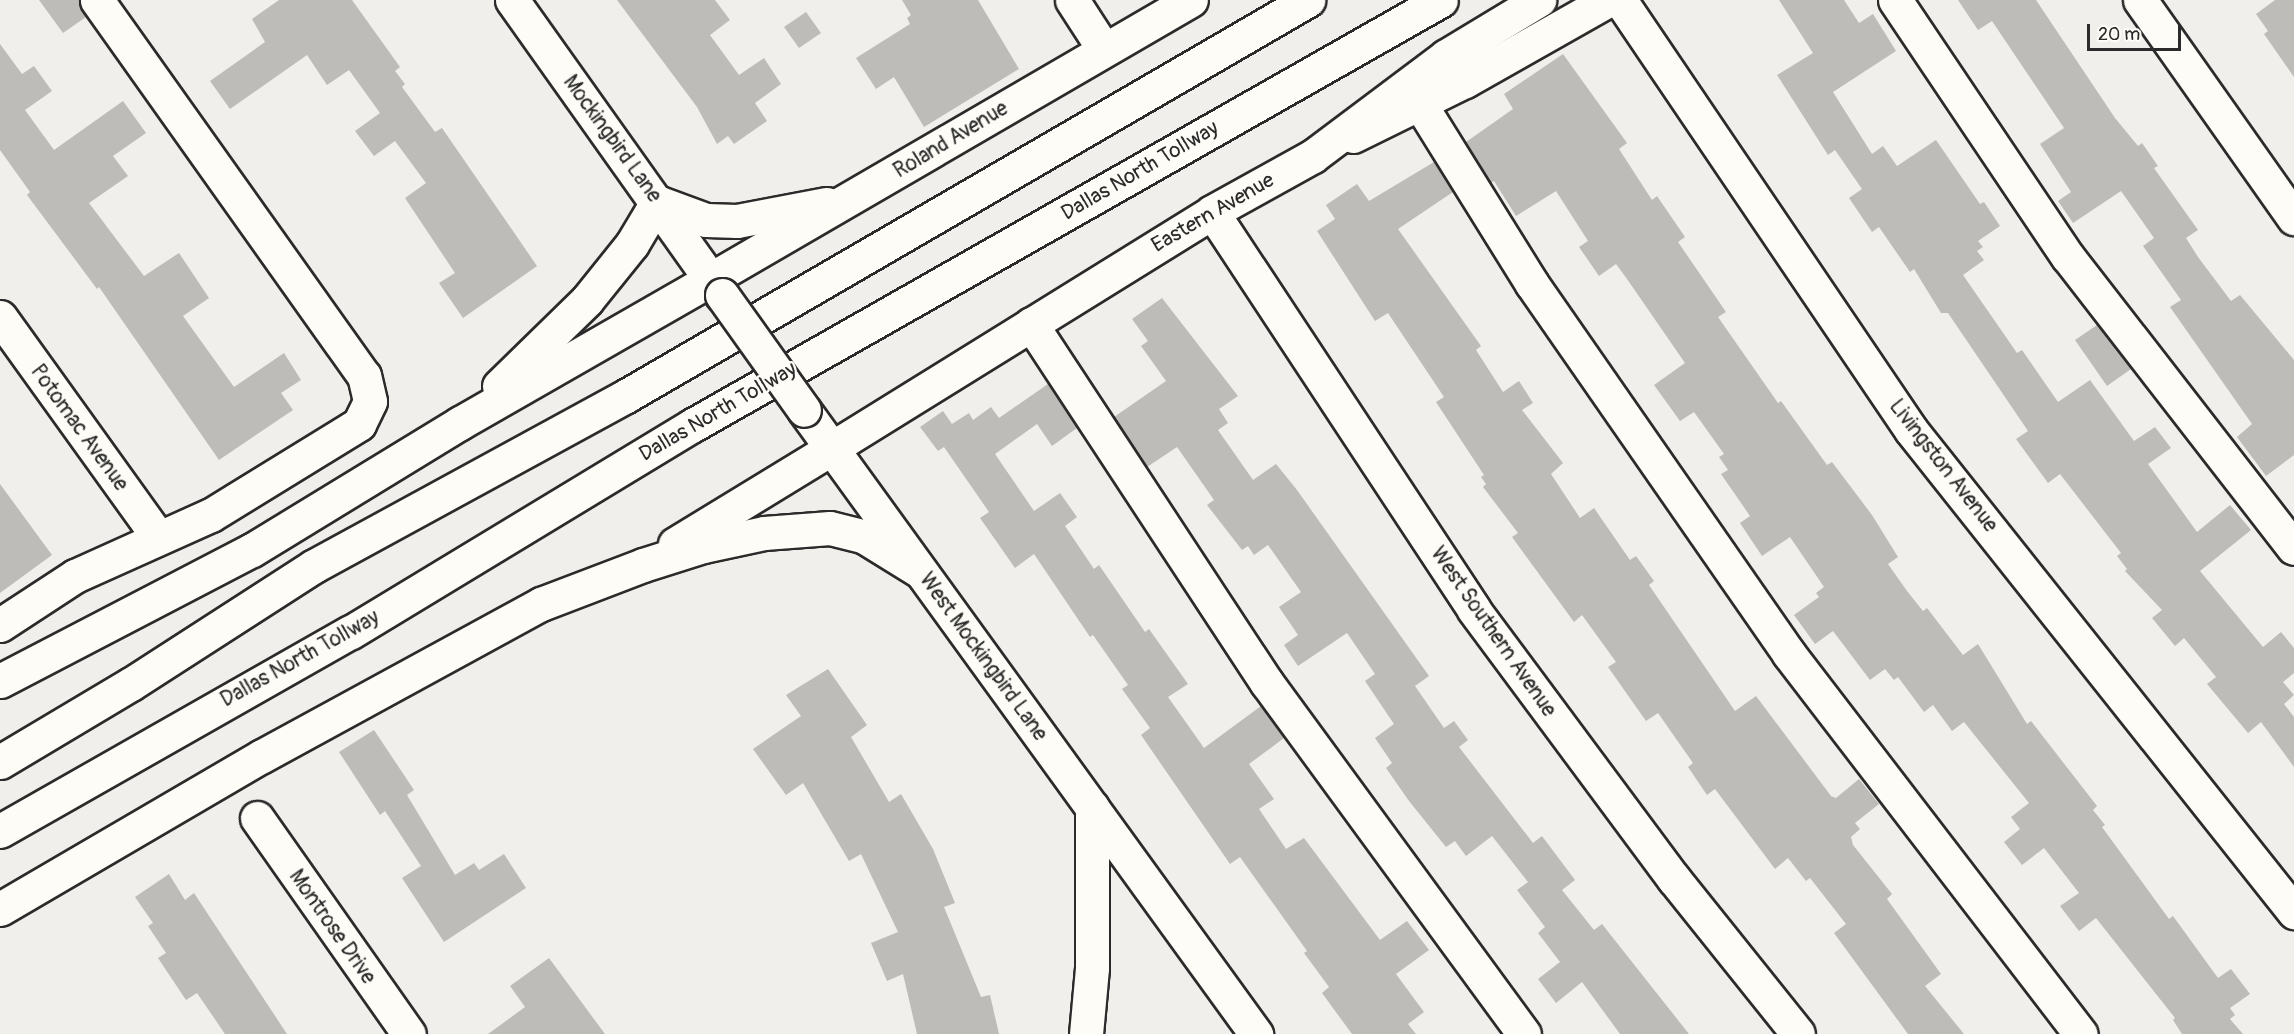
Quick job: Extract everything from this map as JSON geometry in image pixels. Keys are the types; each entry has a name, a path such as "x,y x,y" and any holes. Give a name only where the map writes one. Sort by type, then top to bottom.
{"main road":[{"path":"0,625 75,576 211,515 359,424 367,414 369,388 97,0"},
{"name":"Mockingbird Lane","path":"512,0 717,287"},
{"path":"1072,0 1103,48"},
{"name":"Roland Avenue","path":"460,423 717,287 852,200 1103,48 1191,0"},
{"path":"0,762 131,684 314,566 626,396 1308,0"},
{"name":"Dallas North Tollway","path":"0,831 351,632 693,425 1441,0"},
{"path":"1313,156 1446,56 1539,0"},
{"name":"Eastern Avenue","path":"643,565 1212,212 1313,156 1420,104 1608,0"},
{"name":"Livingston Avenue","path":"1620,0 1911,430 2294,912"},
{"path":"1895,0 2068,257 2294,548"},
{"path":"2140,0 2294,218"},
{"path":"1420,104 1532,284 1789,654 2081,1034"},
{"path":"0,681 243,555 460,423 588,300 632,244 657,202 706,220 737,221 852,200"},
{"name":"West Southern Avenue","path":"1212,212 1474,610 1674,879 1798,1034"},
{"name":"West Mockingbird Lane","path":"717,287 1256,1034"},
{"name":"Potomac Avenue","path":"0,317 159,538"},
{"path":"1031,324 1268,683 1524,1034"},
{"path":"0,909 261,756 541,604 643,565 704,546 754,535 830,528 863,536 921,572"},
{"path":"1086,1034 1092,968 1092,807"},
{"name":"Montrose Drive","path":"257,818 409,1034"}],"building":[{"path":"39,0 79,0 86,17 63,33"},
{"path":"279,0 352,0 400,67 395,71 405,84 402,87 435,132 442,128 537,266 463,318 439,283 455,273 405,198 426,183 395,141 374,156 355,131 380,113 349,70 327,85 307,55 230,109 210,81 265,42 252,19"},
{"path":"617,0 715,0 730,20 710,35 739,75 764,58 781,84 755,103 767,121 734,144 728,136 717,144 697,107"},
{"path":"902,0 978,0 1019,69 924,127 894,77 876,89 856,58 910,24 907,18 911,15"},
{"path":"1779,0 1844,0 1859,23 1873,14 1896,51 1833,92 1872,154 1883,146 1897,166 1936,140 1980,204 1984,202 2000,226 1978,241 1983,247 1977,251 1984,260 1963,275 2017,353 2022,350 2058,402 2090,380 2134,441 2155,427 2171,448 2148,464 2197,532 2230,505 2251,530 2200,571 2263,647 2281,632 2294,648 2294,673 2283,682 2294,695 2284,704 2294,717 2294,767 2261,722 2248,733 2207,684 2216,677 2184,638 2175,646 2152,618 2162,610 2125,571 2127,569 2117,556 2121,553 2060,474 2048,483 2016,439 2028,431 1948,313 1941,313 1914,269 1910,272 1879,227 1872,232 1849,198 1862,189 1835,150 1828,155 1777,75 1813,53"},
{"path":"1958,0 2036,0 2115,118 2138,146 2142,143 2158,166 2154,168 2198,230 2186,238 2198,257 2231,301 2240,295 2294,360 2294,455 2266,476 2237,437 2252,424 2170,307 2181,300 2143,246 2154,238 2121,191 2073,223 2058,201 2071,192 2040,144 2064,128 1992,21 1978,30"},
{"path":"2275,0 2294,0 2294,77 2264,34 2268,31 2256,14"},
{"path":"806,12 821,33 799,48 784,27"},
{"path":"0,44 22,74 34,66 52,91 25,110 54,150 123,101 146,133 113,156 128,176 89,203 144,276 179,253 209,298 183,316 234,387 284,353 301,380 281,393 293,410 219,460 99,287 97,289 27,195 30,192 0,150"},
{"path":"1563,54 1627,143 1619,149 1652,200 1657,196 1685,237 1678,242 1726,312 1718,317 1778,403 1781,401 1827,465 1832,462 1872,515 1898,557 1888,564 1907,591 1923,611 1927,608 1963,655 1978,644 2027,724 2031,721 2097,806 2093,810 2105,825 2102,827 2169,919 2173,916 2218,978 2231,969 2250,994 2230,1008 2235,1015 2230,1019 2243,1034 2182,1034 2173,1020 2175,1018 2096,918 2079,931 2060,906 2079,893 2044,848 2022,865 2004,842 2020,829 2011,817 2029,803 1964,722 1952,731 1933,705 1924,712 1898,677 1894,680 1885,669 1870,680 1833,631 1815,644 1794,615 1819,597 1816,593 1824,587 1790,537 1762,556 1740,523 1750,516 1721,474 1728,470 1719,457 1724,454 1694,412 1680,421 1654,385 1685,363 1627,279 1616,264 1599,276 1579,247 1588,241 1556,191 1516,216 1494,181 1491,183 1466,142 1513,109 1504,94"},
{"path":"1434,162 1453,192 1398,229 1481,346 1476,350 1503,392 1519,381 1533,403 1522,410 1563,463 1551,474 1580,518 1594,508 1630,560 1636,556 1654,581 1649,585 1735,711 1756,696 1831,796 1836,798 1859,779 1879,804 1855,823 1860,829 1851,837 1853,845 1892,894 1887,899 1941,974 1925,986 1964,1034 1908,1034 1834,933 1846,924 1810,878 1806,881 1788,858 1775,869 1715,789 1707,795 1688,767 1693,763 1658,713 1646,721 1608,667 1616,662 1582,615 1574,622 1512,537 1518,533 1483,487 1486,484 1481,477 1484,475 1436,402 1444,397 1388,313 1375,321 1317,231 1335,219 1326,205 1357,184 1369,201"},
{"path":"1162,298 1238,396 1219,409 1228,423 1218,430 1253,480 1276,464 1297,490 1429,676 1415,686 1444,728 1454,721 1468,740 1459,747 1533,843 1542,836 1575,880 1562,890 1594,930 1602,924 1689,1034 1620,1034 1582,982 1556,1003 1538,979 1560,962 1538,933 1545,927 1517,890 1528,882 1492,836 1466,856 1455,841 1446,847 1409,801 1386,768 1392,763 1375,738 1394,724 1365,681 1375,674 1347,633 1298,666 1284,645 1298,635 1279,607 1301,592 1268,545 1254,555 1248,546 1242,550 1207,505 1214,500 1177,447 1147,467 1114,417 1166,381 1141,346 1148,341 1132,319"},
{"path":"2097,325 2131,369 2107,386 2075,340"},
{"path":"1048,384 1077,428 1052,446 1037,424 995,454 1034,511 1060,493 1077,517 1065,526 1094,569 1099,565 1145,632 1149,629 1188,684 1168,697 1204,748 1261,706 1284,738 1249,764 1274,799 1259,809 1286,849 1304,838 1380,940 1407,921 1429,950 1396,974 1424,1012 1408,1024 1416,1034 1352,1034 1322,993 1329,987 1304,953 1307,951 1240,857 1230,864 1141,735 1150,728 1122,689 1128,685 1093,635 1090,637 1034,554 1015,568 980,518 989,512 944,447 938,451 920,427 943,411 952,424 969,413 973,420 991,407 999,418"},
{"path":"0,484 52,555 0,593"},
{"path":"828,669 867,725 851,737 889,802 901,794 933,849 955,903 944,907 981,997 990,995 999,1034 917,1034 903,974 887,981 871,943 898,932 861,854 849,861 803,783 786,795 753,749 801,716 786,695"},
{"path":"374,730 414,790 407,795 455,875 474,863 479,870 504,854 526,888 444,942 402,878 421,866 385,811 380,815 339,752"},
{"path":"169,874 185,900 194,893 287,1034 225,1034 197,993 186,1000 158,958 166,953 148,926 153,923 135,897"},
{"path":"549,958 605,1034 488,1034 525,1007 510,986"}]}
